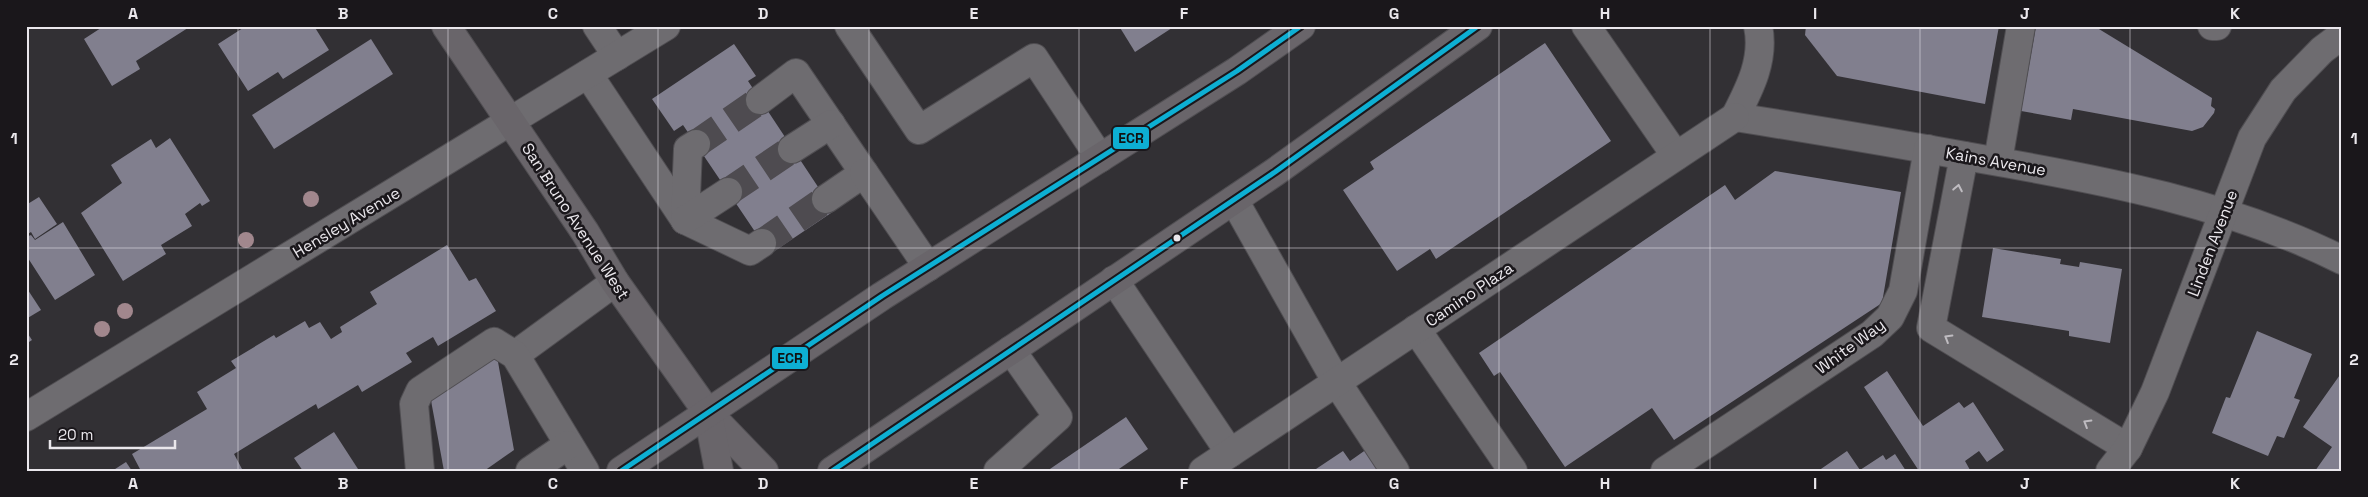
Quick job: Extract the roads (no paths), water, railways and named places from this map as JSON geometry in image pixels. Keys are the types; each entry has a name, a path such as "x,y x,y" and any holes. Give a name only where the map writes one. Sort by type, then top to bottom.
{"main road":[{"name":"San Bruno Avenue West","path":"446,26 586,232 615,282 708,413 764,471"},
{"path":"621,471 928,267 1237,71 1301,26"},
{"path":"832,471 1234,200 1478,26"},
{"name":"San Bruno Avenue West","path":"708,413 719,471"}],"street":[{"path":"597,26 617,56"},
{"name":"Hensley Avenue","path":"26,417 666,26"},
{"path":"849,26 919,130 1034,58 1100,158"},
{"path":"1586,26 1676,156"},
{"path":"1735,117 1754,80 1762,41 1758,26"},
{"path":"1998,161 2021,26"},
{"path":"2212,26 2217,26"},
{"name":"Linden Avenue","path":"2110,471 2128,448 2155,392 2252,138 2283,90 2322,50 2342,35"},
{"path":"760,100 796,73 928,267"},
{"path":"588,74 685,220 750,251 762,243"},
{"name":"Camino Plaza","path":"1203,471 1735,117"},
{"name":"Kains Avenue","path":"1735,117 1998,161 2140,190 2224,213 2305,241 2342,260"},
{"path":"792,149 830,124"},
{"path":"685,220 688,149 696,144"},
{"name":"White Way","path":"1665,471 1872,334 1890,317 1902,291 1928,149"},
{"path":"1964,156 1931,328 2128,448"},
{"path":"826,199 864,173"},
{"path":"685,220 728,192"},
{"path":"1234,200 1336,381 1395,471"},
{"path":"1114,280 1230,453"},
{"path":"515,355 615,282"},
{"path":"1416,329 1513,471"},
{"path":"420,471 414,404 420,391 494,342 515,355 585,471"},
{"path":"998,471 1058,417 1011,350"},
{"path":"530,471 568,445"}],"tunnel":[{"path":"696,144 760,100"},
{"path":"728,192 792,149"},
{"path":"762,243 826,199"}]}
